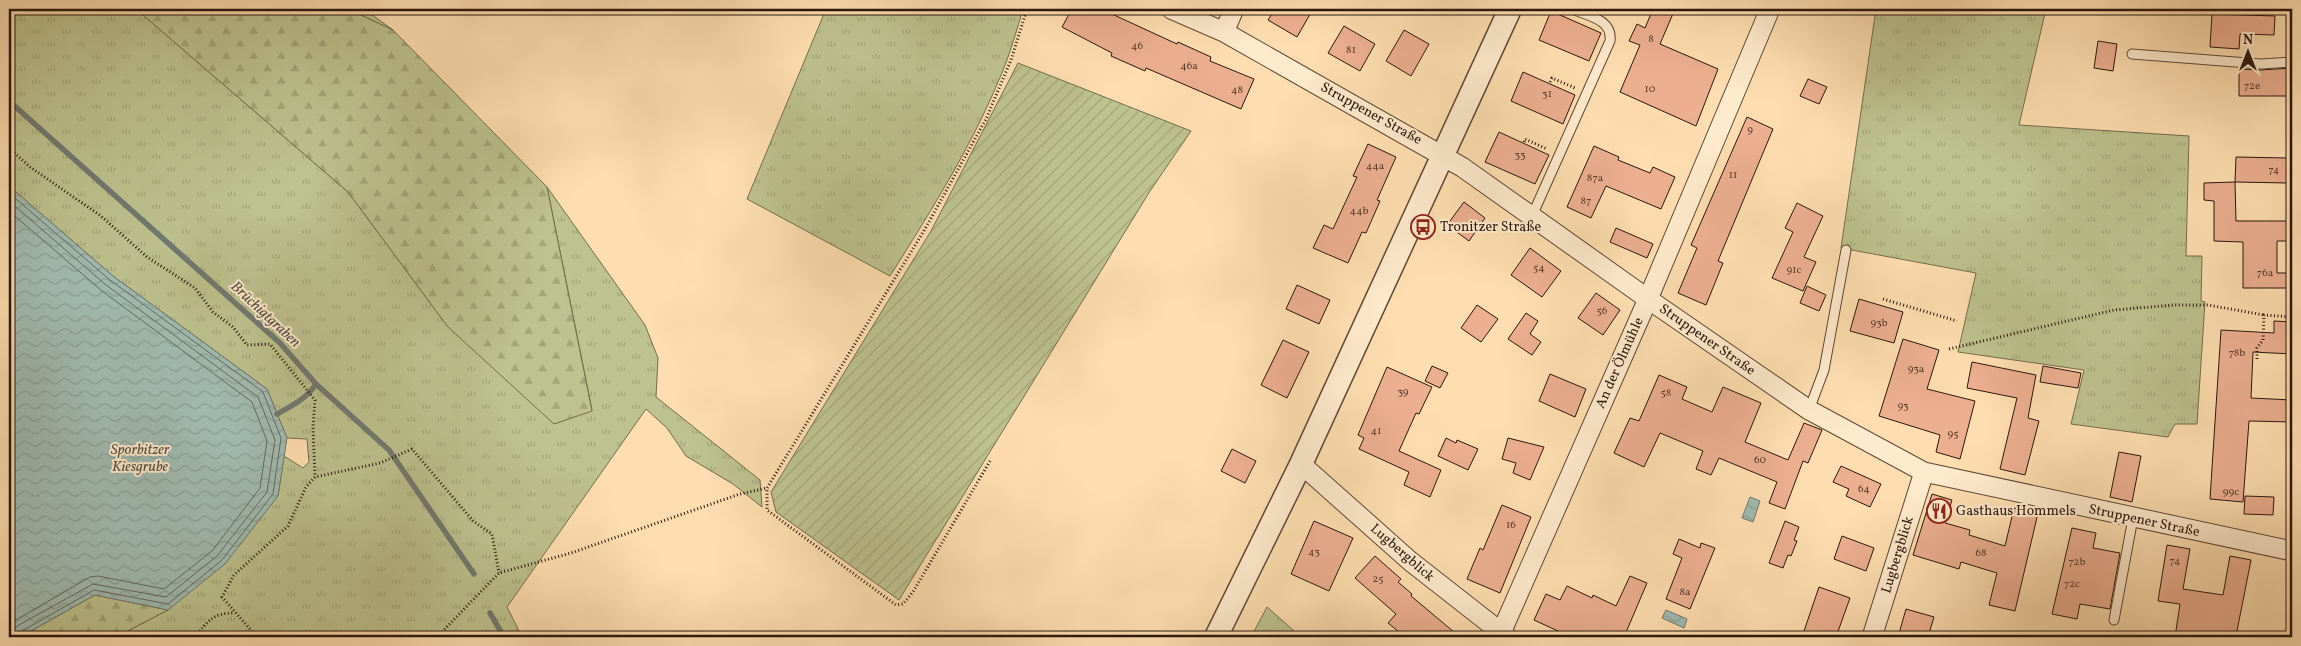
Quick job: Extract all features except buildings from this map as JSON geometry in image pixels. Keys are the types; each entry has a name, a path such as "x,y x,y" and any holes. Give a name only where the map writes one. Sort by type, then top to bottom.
{"street":[{"name":"Struppener Straße","path":"1171,9 1224,32 1443,155 1809,410 1924,472 2292,552"},
{"path":"1224,32 1234,9"},
{"path":"1216,637 1301,464 1510,9"},
{"name":"An der Ölmühle","path":"1504,635 1770,9"},
{"name":"Lugbergblick","path":"1301,464 1410,561 1504,635"},
{"name":"Lugbergblick","path":"1872,637 1924,472"}],"lane":[{"path":"1532,216 1610,41 1611,32 1607,24 1572,9"},
{"path":"2132,54 2261,64 2292,62"},
{"path":"1809,410 1824,370 1846,250"},
{"path":"2114,620 2133,518"}],"path":[{"path":"990,461 913,592 903,604 896,605 767,510 767,488 925,229 981,127 1011,60 1028,9"},
{"path":"1550,82 1552,78 1587,93"},
{"path":"1524,142 1525,139 1559,154"},
{"path":"9,148 30,167 101,216 147,258 195,288 213,312 233,327 247,345 270,344 316,400 314,427 316,477"},
{"path":"1884,299 1957,321"},
{"path":"1948,349 2114,310 2174,305 2208,305 2264,315 2292,317"},
{"path":"2257,359 2257,348 2263,340 2264,315"},
{"path":"257,637 222,597 234,575 288,526 306,487 316,477 380,463 412,450 472,521 492,534 499,572"},
{"path":"438,637 499,572 571,553 740,494 767,488"},
{"path":"195,637 208,621 221,613 235,613"}],"green space":[{"path":"9,9 136,9 348,192 448,327 592,410 547,187 645,325 658,358 656,397 760,480 762,507 733,484 686,456 667,428 646,409 507,607 522,637 116,637 168,610 278,496 284,456 303,468 309,462 307,439 287,438 267,389 113,276 9,186"},
{"path":"136,9 348,9 393,30 547,187 592,411 554,424 448,327 348,192"},
{"path":"348,9 364,9 393,30"},
{"path":"826,9 1023,9 1007,60 983,116 954,171 890,276 747,199"},
{"path":"1876,9 2046,9 2019,125 2189,136 2186,256 2202,256 2201,301 2205,302 2197,424 2175,424 2168,437 2071,424 2084,370 1958,352 1976,273 1841,248"},
{"path":"1018,63 1191,131 1150,191 899,600 776,512 771,492 931,231"},
{"path":"95,595 168,610 116,637 20,637"},
{"path":"1267,607 1301,637 1251,637"}],"water":[{"name":"Sporbitzer Kiesgrube","path":"9,186 113,276 267,389 287,438 278,496 225,564 168,610 95,595 20,637 9,637"},
{"path":"1750,497 1760,501 1753,522 1742,518"},
{"path":"1666,610 1687,619 1684,628 1662,618"}],"waterway":[{"name":"Brüchigtgraben","path":"9,101 280,343 316,384 389,450 474,574"},
{"path":"277,414 294,405 316,384"},
{"name":"Brüchigtgraben","path":"490,613 504,637"}],"place":[{"name":"Tronitzer Straße","path":"1423,227"},
{"name":"Gasthaus Hommels","path":"1939,511"}]}
